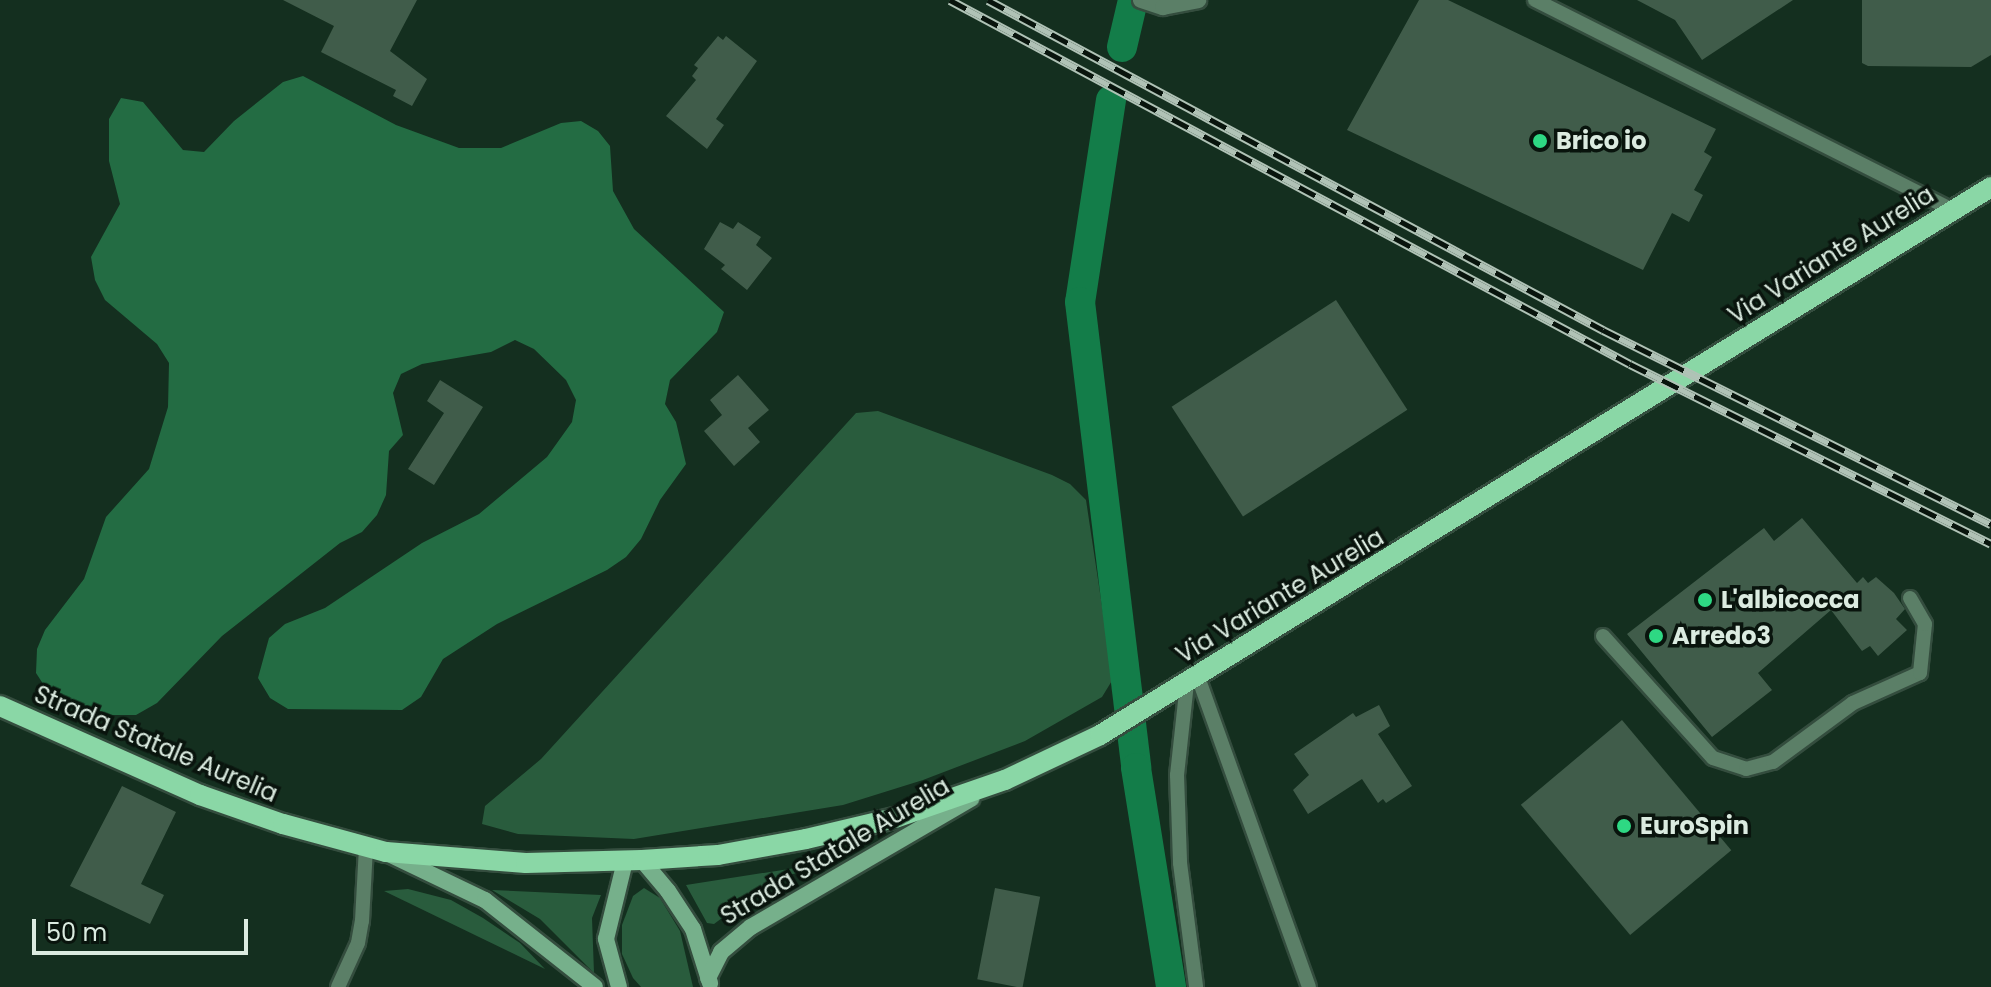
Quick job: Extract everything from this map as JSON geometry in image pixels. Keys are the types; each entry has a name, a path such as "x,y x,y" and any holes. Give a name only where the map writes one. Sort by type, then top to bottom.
{"main road":[{"name":"Via Variante Aurelia","path":"526,863 718,855 895,818 1001,781 1100,735 1192,680 1991,187"},
{"name":"Strada Statale Aurelia","path":"0,706 200,795 283,824 376,849 526,863"},
{"name":"Strada Statale Aurelia","path":"710,982 721,952 751,927 1001,781"},
{"name":"Strada Statale Aurelia","path":"376,849 485,900 595,987"},
{"name":"Strada Statale Aurelia","path":"634,860 668,891 693,929 710,982"},
{"path":"619,987 606,939 634,860"}],"street":[{"path":"1141,0 1163,7 1198,0"}],"lane":[{"path":"1535,0 1952,210"},
{"path":"1603,636 1713,758 1746,769 1773,762 1853,703 1920,673 1925,624 1910,598"},
{"path":"1192,680 1177,775 1180,863 1196,987"},
{"path":"1192,680 1309,987"},
{"path":"338,987 358,943 376,849"}],"green space":[{"path":"303,76 396,125 459,148 501,148 561,123 581,121 598,131 610,146 613,191 634,229 724,312 717,332 670,380 665,404 676,422 686,464 660,500 641,539 626,557 607,570 497,624 443,659 421,697 402,710 288,709 270,698 258,678 269,638 285,624 325,608 422,543 479,514 547,457 572,422 576,400 566,380 534,349 515,340 491,352 422,364 401,374 393,393 403,435 389,451 386,495 377,515 362,532 340,543 222,636 157,703 136,715 112,715 49,693 36,673 37,649 45,630 84,579 106,517 149,469 168,407 169,363 157,344 105,300 95,280 91,257 120,204 109,161 109,119 121,98 143,102 183,150 204,152 234,121 283,82"},
{"path":"878,411 1052,475 1070,484 1086,500 1113,679 1102,697 1025,741 923,780 843,805 634,839 518,834 482,824 485,806 541,759 856,413"},
{"path":"827,863 790,875 746,900 714,924 707,923 686,885"},
{"path":"644,888 660,898 680,931 693,987 641,987 633,978 622,954 622,925 633,896"},
{"path":"408,889 451,900 483,918 520,943 545,969 384,891"},
{"path":"492,890 601,895 592,918 594,973 540,919"}],"building":[{"path":"283,0 417,0 390,51 427,79 412,106 393,96 396,90 321,52 334,26"},
{"name":"Brico io","path":"1419,0 1448,0 1716,129 1704,152 1712,157 1694,190 1703,195 1689,222 1672,213 1643,270 1347,130"},
{"path":"1637,0 1793,0 1702,60 1675,20"},
{"path":"1862,0 1991,0 1991,55 1971,67 1868,66 1862,63"},
{"path":"718,36 723,40 726,36 757,61 716,119 724,125 707,149 666,116 696,80 692,76 698,68 694,65"},
{"path":"720,222 733,229 738,222 761,237 756,245 772,258 747,290 721,269 725,265 704,249"},
{"path":"1336,300 1407,410 1243,517 1172,407"},
{"path":"738,375 769,410 748,428 760,442 734,466 704,431 722,415 710,400"},
{"path":"440,380 483,407 434,485 408,469 444,413 427,401"},
{"path":"1802,518 1857,583 1863,577 1868,583 1876,577 1894,593 1905,609 1896,619 1907,630 1878,656 1870,646 1862,651 1831,610 1758,673 1772,690 1712,737 1627,634 1764,528 1774,541"},
{"path":"1379,705 1390,726 1378,734 1412,786 1386,803 1383,799 1378,803 1362,779 1308,814 1293,790 1309,775 1294,754 1353,713 1356,717"},
{"name":"EuroSpin","path":"1622,720 1731,850 1630,935 1521,805"},
{"path":"122,786 176,812 141,884 164,895 150,924 70,886"},
{"path":"995,888 1040,897 1023,987 977,979"}],"waterway":[{"path":"1122,47 1133,0"},
{"path":"1111,100 1080,302 1136,768 1171,987"}],"railway":[{"path":"950,0 1630,364 1991,544"},
{"path":"988,0 1603,330 1991,524"}],"place":[{"name":"Brico io","path":"1540,141"},
{"name":"L'albicocca","path":"1705,600"},
{"name":"Arredo3","path":"1656,636"},
{"name":"EuroSpin","path":"1624,826"}]}
